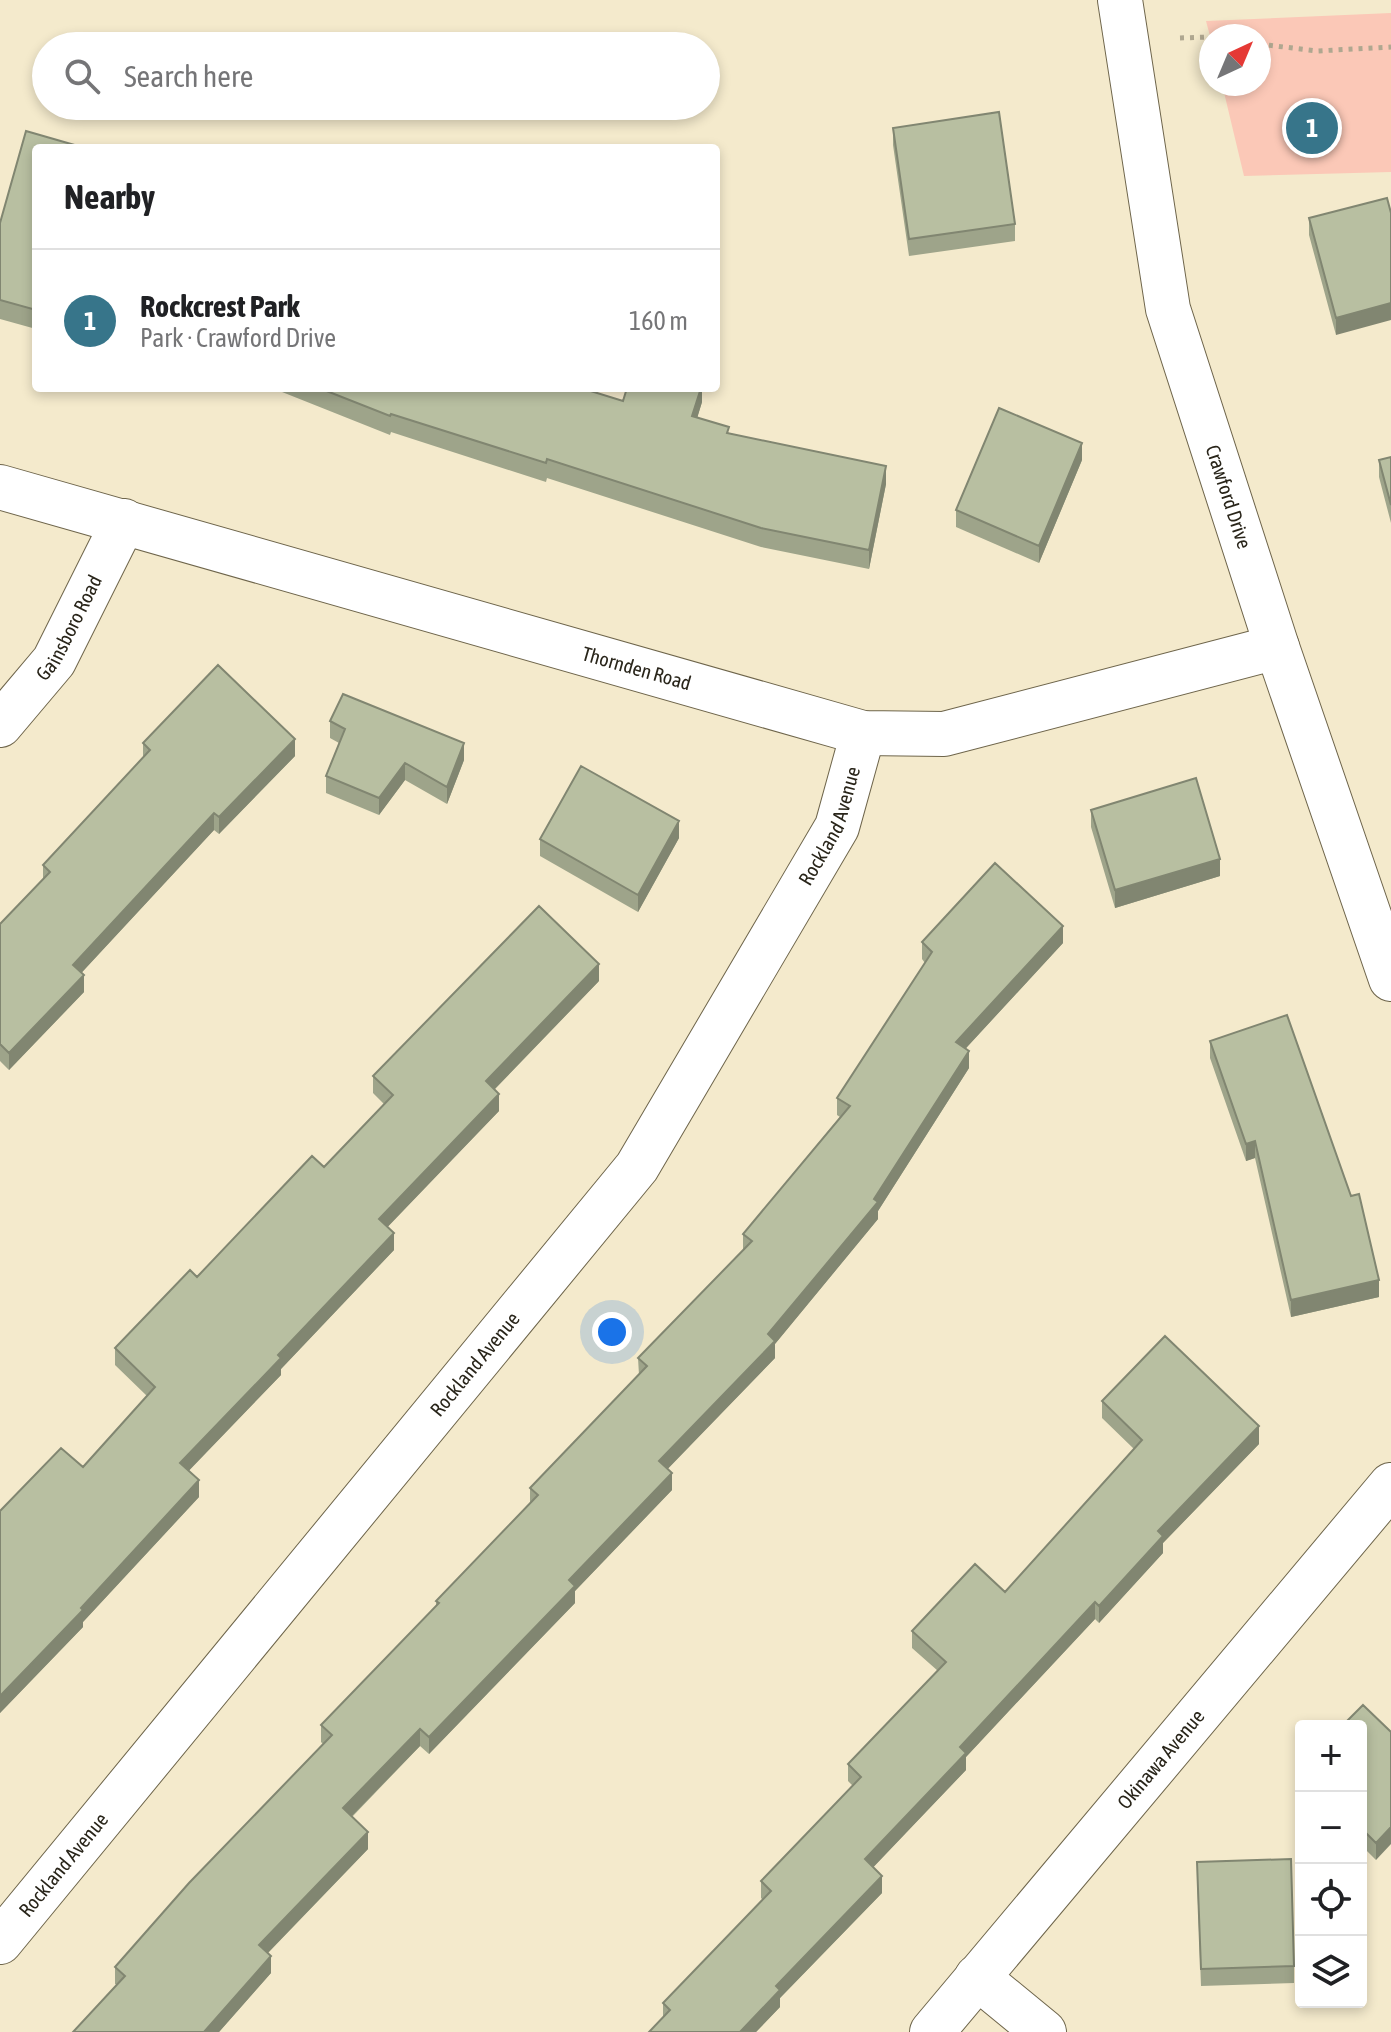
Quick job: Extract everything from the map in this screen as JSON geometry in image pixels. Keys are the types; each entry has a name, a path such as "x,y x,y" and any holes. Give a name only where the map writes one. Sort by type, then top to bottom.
{"street":[{"name":"Crawford Drive","path":"1120,0 1168,309 1277,647 1391,979"},
{"name":"Thornden Road","path":"0,487 863,733 944,734 1277,647"},
{"name":"Gainsboro Road","path":"0,725 54,661 124,521"},
{"name":"Rockland Avenue","path":"0,1942 637,1167 837,827 863,733"},
{"name":"Okinawa Avenue","path":"932,2032 1391,1485"},
{"path":"977,1977 1044,2032"}],"path":[{"path":"1271,45 1317,51 1391,47"}],"shaded area":[{"path":"1391,13 1391,172 1244,176 1225,96 1271,96 1271,24 1207,24 1206,21"}],"building":[{"path":"999,112 1015,224 909,239 893,128"},
{"path":"26,131 71,144 32,144 32,309 0,300 0,223"},
{"path":"1387,198 1391,213 1391,303 1336,318 1309,218"},
{"path":"329,392 594,392 623,401 626,392 700,392 692,416 729,427 727,433 886,466 869,550 761,528 547,459 546,463 390,416"},
{"path":"999,408 1082,443 1039,546 956,510"},
{"path":"1391,457 1391,505 1379,460"},
{"path":"218,665 295,739 219,817 214,813 73,965 84,975 9,1053 0,1044 0,924 50,872 43,865 150,750 143,743"},
{"path":"343,694 464,743 447,787 405,763 379,798 326,776 345,729 330,721"},
{"path":"581,766 679,821 638,895 540,839"},
{"path":"1196,778 1220,859 1115,890 1091,810"},
{"path":"995,863 1063,926 956,1042 969,1051 874,1199 878,1202 768,1334 775,1341 659,1461 672,1473 569,1580 575,1586 429,1737 420,1729 343,1808 368,1832 259,1945 271,1956 204,2032 73,2032 125,1976 115,1967 189,1883 332,1735 321,1725 538,1495 530,1488 647,1366 638,1358 752,1241 743,1234 850,1106 837,1098 932,952 922,942"},
{"path":"539,906 599,964 486,1081 499,1094 379,1219 394,1233 278,1355 281,1358 180,1463 199,1480 81,1608 83,1610 0,1696 0,1511 61,1448 83,1467 155,1387 115,1348 190,1270 197,1277 312,1156 324,1167 393,1095 373,1076"},
{"path":"1287,1015 1351,1196 1359,1194 1379,1280 1291,1300 1255,1141 1246,1144 1210,1041"},
{"path":"1165,1336 1259,1426 1158,1531 1163,1536 1099,1606 1095,1602 960,1747 966,1753 865,1859 882,1876 776,1986 780,1990 740,2032 649,2032 670,2010 663,2003 771,1891 761,1881 861,1777 848,1764 946,1662 912,1631 975,1564 1005,1592 1142,1440 1102,1401"},
{"path":"1363,1705 1391,1732 1391,1827 1376,1843 1367,1834 1367,1720 1348,1720"},
{"path":"1291,1859 1294,1966 1201,1969 1197,1862"}],"place":[{"name":"Rockcrest Park","path":"1312,128"}]}
